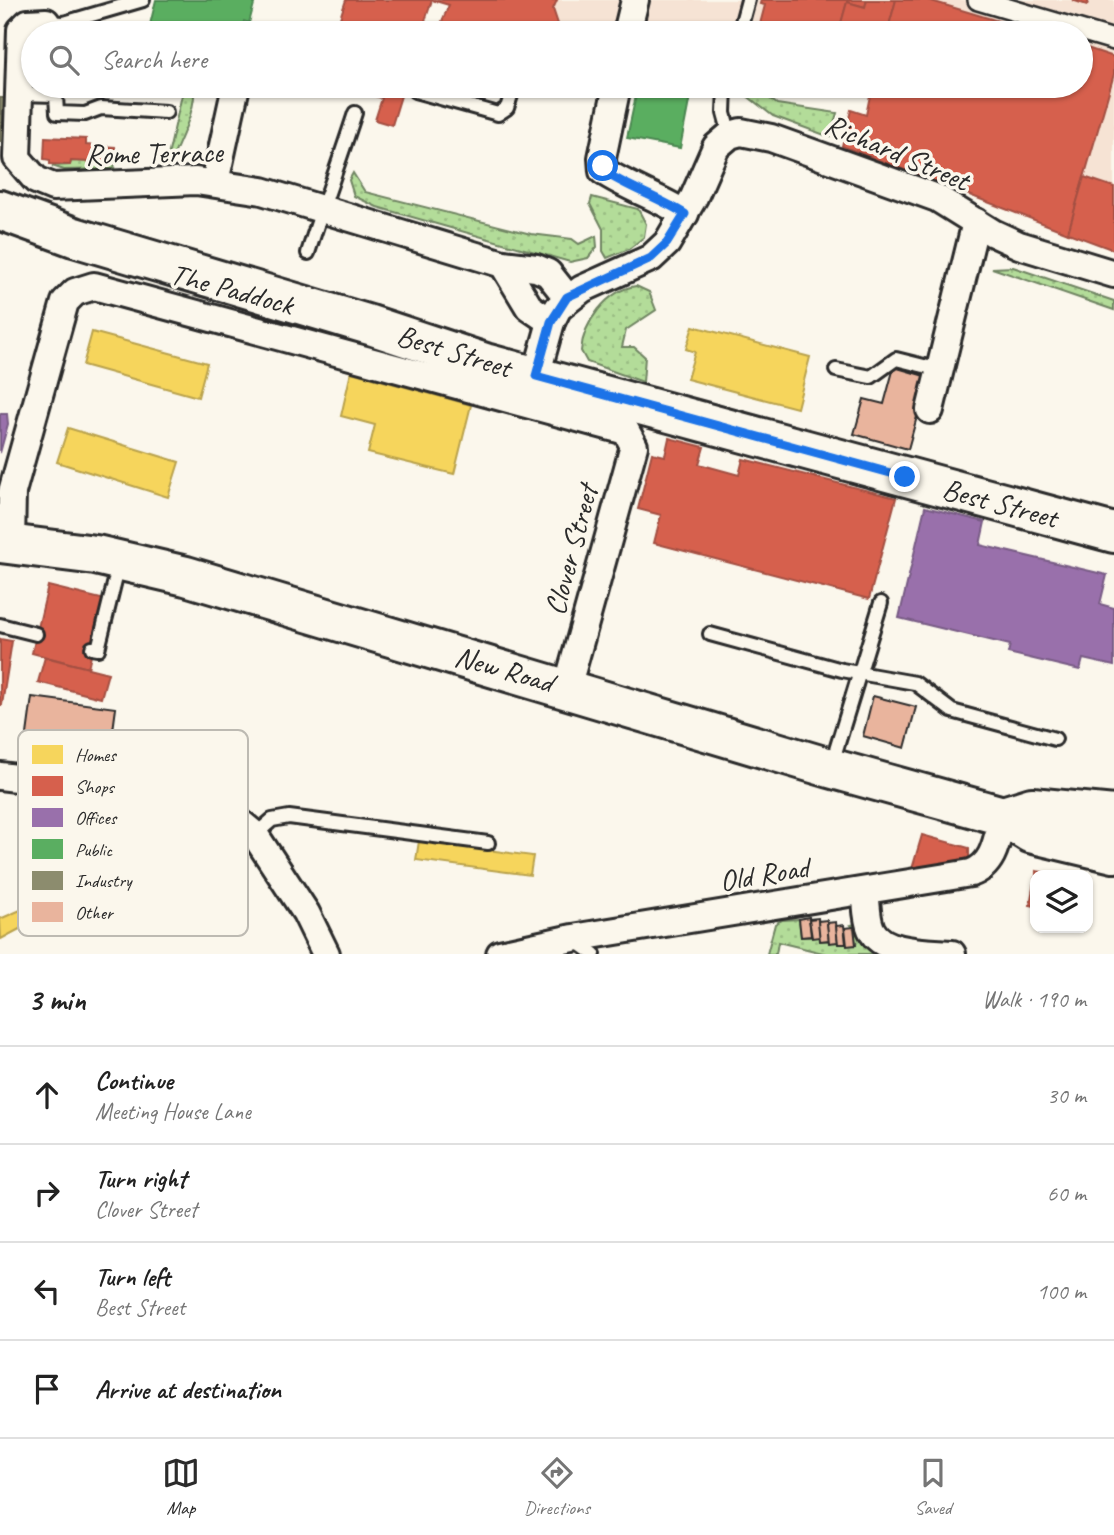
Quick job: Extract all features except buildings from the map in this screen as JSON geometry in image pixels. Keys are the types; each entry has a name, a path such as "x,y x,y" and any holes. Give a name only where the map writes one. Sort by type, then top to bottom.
{"main road":[{"name":"Best Street","path":"0,210 74,237 536,376 712,426 1114,533"},
{"name":"New Road","path":"6,544 58,548 186,576 830,768 1003,816 1030,833 1114,853"},
{"name":"New Road","path":"1003,816 1032,807 1114,815"}],"street":[{"path":"630,21 635,0"},
{"path":"978,0 1049,21"},
{"path":"1093,34 1114,40"},
{"path":"18,94 21,46"},
{"name":"Rome Terrace","path":"18,94 16,154 29,175 46,185 63,187 215,182 322,208 503,264 548,273 567,297"},
{"path":"215,182 233,98"},
{"path":"614,98 602,158 603,171 630,189 663,200 685,214"},
{"name":"Richard Street","path":"730,135 741,132 756,133 854,166 937,198 984,228 1019,245 1114,274"},
{"path":"536,376 551,322 567,297 651,258 667,243 685,214 712,154 730,135"},
{"path":"930,410 967,262 980,257 984,228"},
{"path":"503,264 529,307 551,322"},
{"name":"The Paddock","path":"6,544 16,474 65,302 86,287 99,288 626,431"},
{"name":"Clover Street","path":"567,688 634,446 626,431"},
{"path":"0,776 18,779"},
{"name":"Old Road","path":"500,954 583,946 865,891 958,876 983,868 993,851 1003,816"},
{"path":"248,829 255,835 306,913 326,954"},
{"path":"865,891 870,924 881,941 895,948 952,954"}],"lane":[{"path":"71,21 143,0"},
{"path":"742,21 748,0"},
{"path":"56,98 57,113 85,114 101,108 166,112"},
{"path":"440,98 498,114 507,108 510,98"},
{"path":"725,98 724,113 730,135"},
{"path":"308,253 355,113"},
{"path":"836,370 871,377 896,359 940,370"},
{"path":"93,648 98,649 120,560"},
{"path":"830,768 881,603"},
{"path":"0,625 36,634"},
{"path":"710,634 860,673 915,683 952,711 1055,739"},
{"path":"255,835 272,820 289,817 488,843"}],"shaded area":[{"path":"346,0 432,0 425,21 339,21"},
{"path":"432,0 896,0 890,21 442,21 449,5"},
{"path":"928,0 1114,0 1114,57 1093,50 1093,21 998,21"},
{"path":"1114,74 1114,250 1068,233"}],"green space":[{"path":"181,98 194,98 170,165 166,165"},
{"path":"750,98 769,98 777,104 837,113 830,137 773,116"},
{"path":"71,161 115,163 114,169 64,170 52,166 70,165"},
{"path":"353,173 365,192 531,234 572,239 579,244 596,236 597,247 588,258 570,262 377,207 354,196 349,180"},
{"path":"592,197 638,209 646,224 644,237 629,249 607,258 603,251 603,229 590,204"},
{"path":"1013,267 1114,301 1114,310 992,268"},
{"path":"636,286 649,292 656,310 626,330 622,347 634,347 645,357 643,382 587,362 581,351 586,330 598,310 615,294"},
{"path":"799,919 801,937 820,937 821,941 847,944 856,944 854,928 851,925 859,923 887,954 827,954 778,942 776,954 767,954 775,924 782,920"}],"route":[{"path":"603,166 603,171 630,189 653,195 685,214 667,243 651,258 567,297 558,307 551,322 536,376 905,477"}]}
